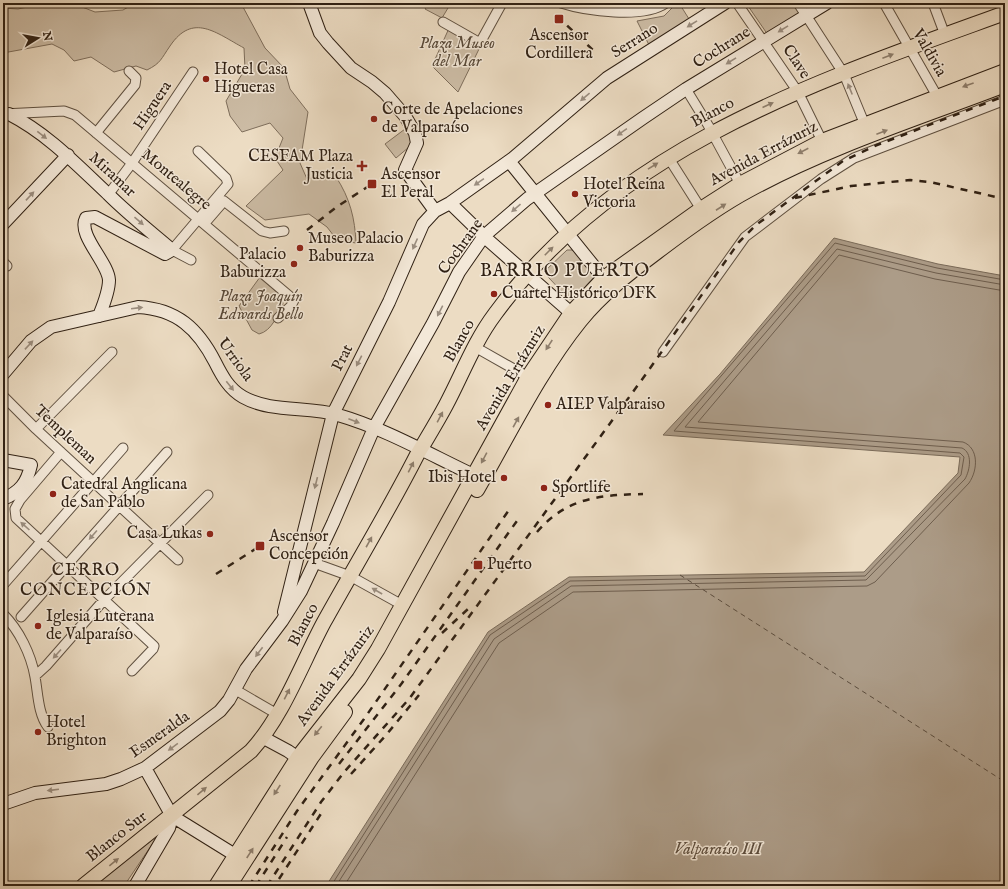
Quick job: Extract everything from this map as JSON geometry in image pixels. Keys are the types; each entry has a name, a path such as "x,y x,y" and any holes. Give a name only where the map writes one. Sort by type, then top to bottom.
{"main road":[{"name":"Blanco","path":"172,816 251,751 262,737 277,714 350,576 443,411 475,347 494,315 526,274 611,196 668,157 712,132 798,92 1005,12"},
{"name":"Avenida Errázuriz","path":"229,886 302,762 379,662 479,478 528,377 576,317 607,283 701,208 740,184 822,141 937,96 1005,72"},
{"name":"Avenida Errázuriz","path":"607,283 748,190 833,150 1005,85"},
{"path":"833,150 839,143 865,131 864,125"},
{"name":"Avenida Errázuriz","path":"216,886 235,855 302,762 359,679 404,606 479,478 544,373 576,317"},
{"name":"Blanco Sur","path":"83,886 172,816"}],"street":[{"path":"309,3 320,33 328,43 351,68 385,93 410,124 418,143 405,170 435,211"},
{"path":"443,22 480,43 502,3"},
{"path":"560,3 597,11 627,11 650,10 659,8 666,3"},
{"name":"Serrano","path":"511,160 607,78 725,3"},
{"name":"Clave","path":"738,3 798,92 822,141"},
{"path":"798,3 844,74 864,125"},
{"name":"Cochrane","path":"282,621 301,591 374,428 433,323 459,272 484,236 534,194 686,89 827,3"},
{"name":"Valdivia","path":"884,3 937,96"},
{"path":"933,3 944,35"},
{"path":"96,133 135,85 136,78 129,71"},
{"name":"Higuera","path":"108,195 132,163 193,72"},
{"path":"686,89 712,132 740,184"},
{"path":"663,352 745,238 821,179 854,158 1005,100"},
{"name":"Montealegre","path":"6,114 64,111 75,116 202,221 294,300 291,306 278,318"},
{"name":"Miramar","path":"6,114 33,128 68,155 108,195 172,250 191,260"},
{"path":"198,151 226,178 228,184 202,221"},
{"path":"3,224 68,155"},
{"path":"668,157 701,208"},
{"path":"511,160 534,194 607,283"},
{"name":"Prat","path":"282,621 333,414 389,302 423,224 435,211 450,203 511,160"},
{"path":"99,316 109,281 107,272 85,229 84,223 86,218 95,217 165,254 172,250 224,200 262,231 270,233 284,231"},
{"path":"450,203 484,236 576,317"},
{"name":"Urriola","path":"3,374 31,341 50,327 138,307 150,308 172,315 188,324 207,348 219,371 233,390 245,398 267,405 333,414 374,428 479,478"},
{"path":"475,347 528,377"},
{"path":"36,429 112,352"},
{"name":"Templeman","path":"3,396 36,429 178,560"},
{"path":"3,585 123,448"},
{"path":"62,452 48,467 15,509 16,518 154,646 153,649 132,671"},
{"path":"21,617 167,452"},
{"path":"3,460 48,467"},
{"path":"3,499 11,496 24,486 31,465"},
{"path":"35,676 46,666 105,599 208,495"},
{"path":"314,563 350,576 404,606"},
{"path":"3,614 16,629 26,650 35,676 42,720 48,727"},
{"name":"Esmeralda","path":"5,800 41,792 106,784 145,768 214,717 229,700 246,669 282,621"},
{"path":"234,689 277,714"},
{"path":"262,737 302,762"},
{"path":"145,768 172,816 235,855"},
{"path":"135,886 169,828 172,816"}],"green space":[{"path":"46,3 77,5 95,12 123,10 135,3 244,3 243,7 265,48 284,68 290,89 308,112 300,163 307,179 320,176 336,177 345,193 351,209 356,243 337,240 327,227 309,214 265,220 246,206 283,170 275,158 283,138 270,123 242,132 230,116 226,101 245,69 244,48 214,32 196,28 187,30 179,36 160,60 147,70 136,66 114,72 91,57 74,61 64,50 52,44 3,53 3,8 18,9"},
{"path":"429,3 451,3 442,18 425,9"},
{"path":"677,3 679,3 689,19 649,45 637,21 664,16"},
{"path":"746,3 793,3 801,13 768,35"},
{"name":"Plaza Museo del Mar","path":"450,26 481,45 458,92 432,66"},
{"path":"409,126 415,142 396,158 385,144"},
{"path":"567,250 573,250 595,276 574,299 569,299 548,277 546,270"},
{"name":"Plaza Joaquín Edwards Bello","path":"260,277 282,297 283,304 271,326 259,334 252,330 239,306"},
{"path":"159,834 124,886 90,886"}],"water":[{"name":"Valparaíso III","path":"834,238 938,264 1005,276 1005,886 326,886 488,632 569,577 864,572 958,473 960,457 663,435 720,374"}],"ferry route":[{"path":"680,575 1005,782"}],"railway":[{"path":"557,16 595,52"},
{"path":"267,886 321,802 345,771 409,699 646,374 739,242 756,225 843,161 877,145 1005,96"},
{"path":"795,198 851,186 910,180 930,182 1005,199"},
{"path":"307,230 338,206 372,184"},
{"path":"537,532 548,520 560,511 586,500 613,495 643,494"},
{"path":"249,886 297,811 364,719 509,510"},
{"path":"339,764 402,683 519,518"},
{"path":"216,574 260,546"},
{"path":"442,633 468,609"},
{"path":"351,774 419,695"},
{"path":"279,879 324,809"},
{"path":"256,886 287,837"}],"place":[{"name":"Ascensor Cordillera","path":"559,19"},
{"name":"Hotel Casa Higueras","path":"206,79"},
{"name":"Corte de Apelaciones de Valparaíso","path":"374,119"},
{"name":"CESFAM Plaza Justicia","path":"362,166"},
{"name":"Ascensor El Peral","path":"372,184"},
{"name":"Hotel Reina Victoria","path":"575,194"},
{"name":"Museo Palacio Baburizza","path":"300,248"},
{"name":"Palacio Baburizza","path":"294,264"},
{"name":"Cuartel Histórico DFK","path":"494,294"},
{"name":"AIEP Valparaiso","path":"548,405"},
{"name":"Ibis Hotel","path":"504,478"},
{"name":"Sportlife","path":"544,488"},
{"name":"Catedral Anglicana de San Pablo","path":"53,494"},
{"name":"Casa Lukas","path":"210,534"},
{"name":"Ascensor Concepción","path":"260,546"},
{"name":"Puerto","path":"478,565"},
{"name":"Iglesia Luterana de Valparaíso","path":"38,626"},
{"name":"Hotel Brighton","path":"38,732"}],"district":[{"name":"BARRIO PUERTO","path":"565,271"},
{"name":"CERRO CONCEPCIÓN","path":"86,580"}]}
